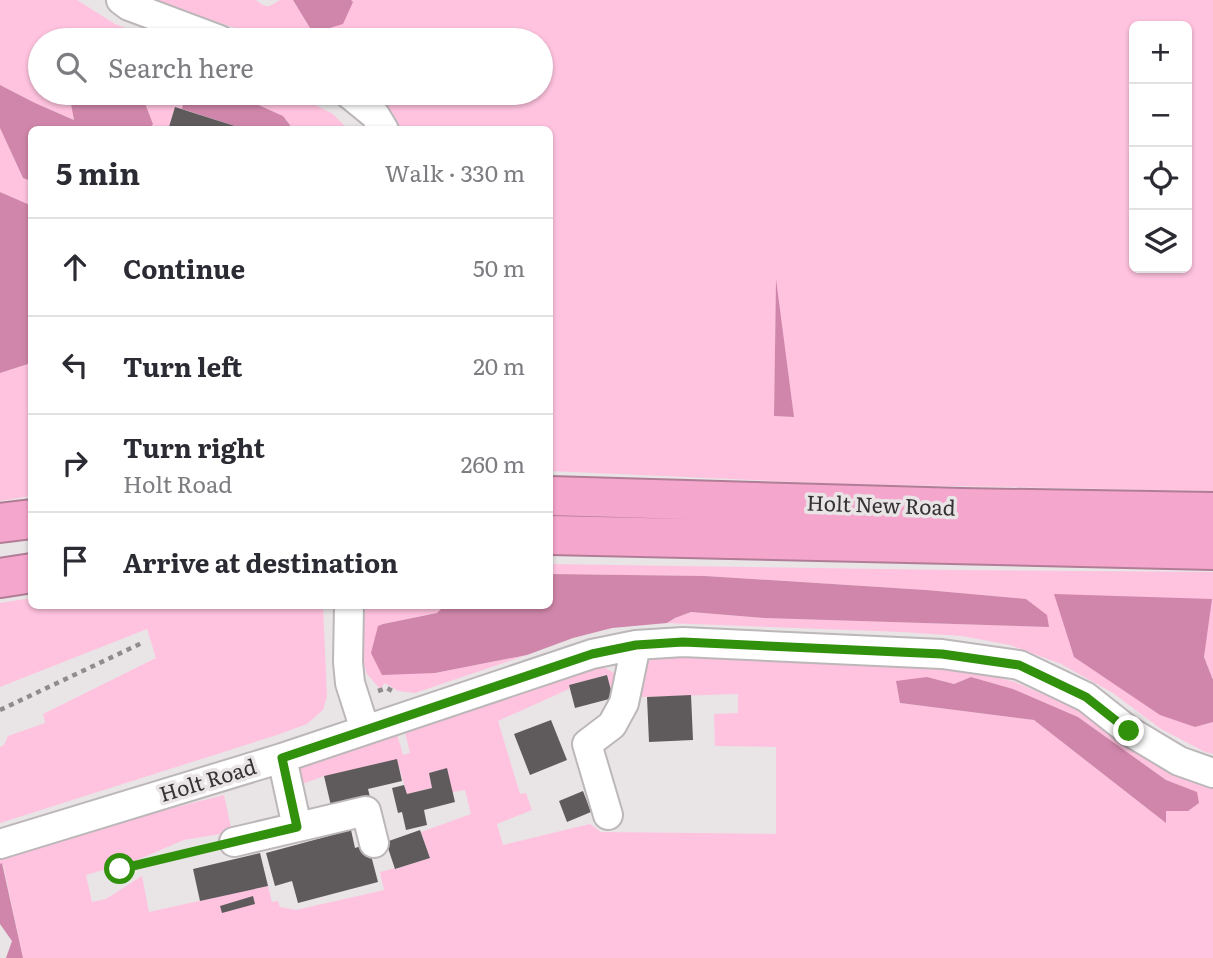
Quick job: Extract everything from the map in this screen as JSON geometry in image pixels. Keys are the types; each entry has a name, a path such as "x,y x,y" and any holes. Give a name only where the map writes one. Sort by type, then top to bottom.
{"highway":[{"name":"Holt New Road","path":"553,496 1213,512"},
{"path":"0,523 28,520"},
{"name":"Holt New Road","path":"553,535 1213,550"},
{"path":"0,578 28,574"}],"street":[{"path":"121,0 129,6 188,28"},
{"path":"363,105 375,115 382,126"},
{"path":"349,609 350,683 365,730"},
{"name":"Holt Road","path":"0,844 282,758 592,654 636,645 683,642 942,654 1019,665 1086,697 1129,731 1179,761 1213,773"},
{"path":"608,815 587,744 612,725 624,703 636,645"},
{"path":"282,758 297,827"},
{"path":"234,842 366,811 374,843"}],"path":[{"path":"0,710 144,642"},
{"path":"120,869 234,842"}],"shaded area":[{"path":"0,0 77,0 126,28 28,28 28,99 0,85"},
{"path":"152,0 256,0 266,6 281,0 293,0 310,28 235,28"},
{"path":"293,0 353,2 343,24 330,28 310,28"},
{"path":"325,0 1213,0 1213,491 840,484 553,471 553,126 398,126 386,105 553,105 553,28 315,28","holes":["776,286 794,417 774,416"]},
{"path":"0,85 28,99 28,105 40,105 74,120 71,105 146,105 153,124 28,126 28,180 23,178 0,128"},
{"path":"40,105 72,105 75,120"},
{"path":"146,105 183,105 182,109 175,107 169,126 151,126"},
{"path":"183,105 259,105 283,116 291,126 235,126 182,109"},
{"path":"259,105 315,105 333,114 345,126 291,126 283,116"},
{"path":"0,128 23,178 28,180 28,205 0,192"},
{"path":"0,192 28,204 28,364 0,373"},
{"path":"776,279 794,417 774,416"},
{"path":"28,364 28,496 0,501 0,373"},
{"path":"553,564 1213,572 1213,680 1204,657 1194,727 1213,722 1213,754 1161,729 1113,693 1061,664 1010,645 962,636 902,632 667,623 691,612 764,618 1048,627 1026,599 705,576 553,574"},
{"path":"553,574 705,576 1026,599 1047,615 1049,627 764,618 691,612 667,623 612,628 573,638 527,655 435,673 382,675 371,653 378,626 437,613 441,609 553,609"},
{"path":"1054,594 1212,599 1204,657 1213,680 1213,722 1195,727 1160,715 1074,657"},
{"path":"28,598 28,609 323,609 327,696 323,710 307,724 277,735 0,823 0,747 8,736 45,723 43,714 156,658 147,629 0,687 0,603"},
{"path":"365,609 441,609 437,613 378,626 435,673 527,655 415,693 398,691 385,683 380,689 367,674 362,658"},
{"path":"660,657 964,669 1015,682 1080,710 1139,754 1170,773 1213,787 1213,958 23,958 0,855 47,840 224,795 232,832 184,840 137,860 86,875 92,902 106,899 142,876 149,912 268,886 272,902 278,901 280,907 296,910 384,890 380,872 430,858 421,832 471,814 465,790 452,792 446,769 429,773 432,788 407,794 397,760 324,776 305,783 297,790 297,768 397,734 403,755 410,753 405,732 602,666 614,673 619,685 613,698 607,675 569,685 569,689 498,721 520,794 526,793 532,810 497,824 503,845 590,824 601,832 776,834 776,747 715,746 714,714 738,713 738,694 640,697 646,662","holes":["927,677 954,684 971,677 1013,689 1078,717 1166,780 1196,792 1188,811 1166,811 1165,822 1034,720 899,703"]},
{"path":"927,677 954,684 971,677 1013,689 1078,717 1166,780 1197,792 1199,803 1188,811 1166,811 1166,823 1034,720 900,703 896,681"},
{"path":"2,863 23,958 6,958 12,941 0,924"}],"building":[{"path":"175,107 235,126 169,126"},
{"path":"607,675 613,698 575,708 569,685"},
{"path":"691,695 693,740 649,742 647,697"},
{"path":"551,720 567,760 530,775 514,734"},
{"path":"397,759 402,781 368,789 371,801 332,810 324,776"},
{"path":"447,768 455,802 424,810 427,825 406,830 402,812 398,813 392,788 404,785 407,794 432,788 429,773"},
{"path":"583,791 591,812 567,822 559,801"},
{"path":"351,830 355,848 368,844 378,882 298,903 292,881 275,886 266,853"},
{"path":"420,830 430,858 395,869 386,842"},
{"path":"260,853 268,886 200,901 193,869"},
{"path":"253,896 255,904 222,913 220,906"}],"route":[{"path":"120,869 297,827 282,758 592,654 636,645 683,642 942,654 1019,665 1086,697 1129,731"}]}
